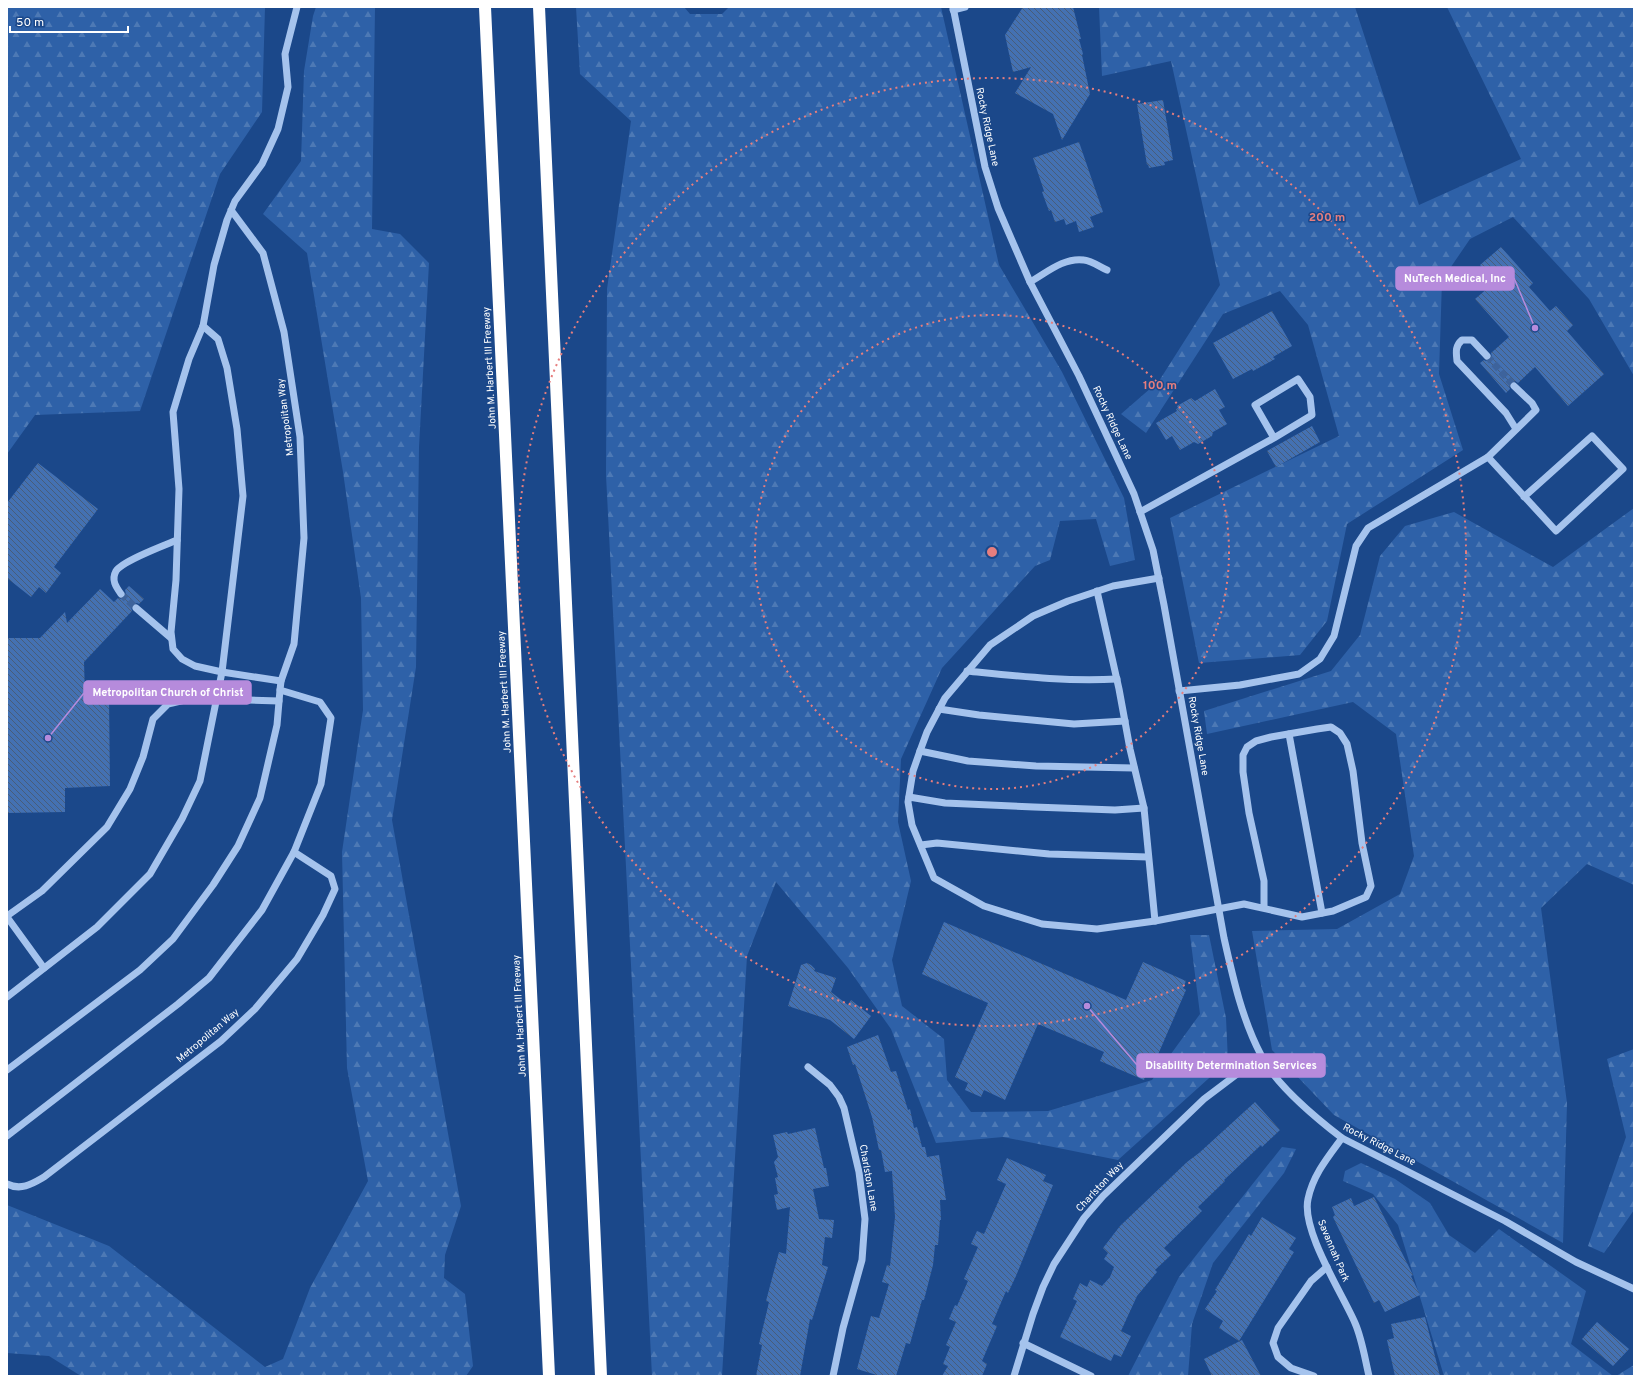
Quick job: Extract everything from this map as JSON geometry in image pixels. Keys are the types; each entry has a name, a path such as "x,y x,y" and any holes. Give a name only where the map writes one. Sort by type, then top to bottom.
{"highway":[{"name":"John M. Harbert III Freeway","path":"486,7 549,1376"},
{"path":"540,7 601,1376"}],"street":[{"path":"281,681 222,672 195,666 182,659 174,649 171,638 176,580 179,489 173,412 189,359 202,326 214,265 231,210 235,201 262,164 278,129 288,87 285,54 297,7"},
{"path":"953,8 965,7"},
{"name":"Rocky Ridge Lane","path":"953,8 985,167 998,208 1030,282 1079,376 1130,487 1153,550 1234,984 1243,1012 1261,1056 1278,1080 1322,1123 1342,1138 1505,1221 1576,1262 1634,1290"},
{"name":"Metropolitan Way","path":"7,1070 140,970 173,939 213,885 238,846 260,798 277,725 281,681 294,644 304,538 300,437 284,332 263,253 231,210"},
{"path":"1030,282 1059,265 1073,260 1085,260 1107,270"},
{"path":"7,997 98,927 150,874 182,819 200,781 218,699 243,496 237,429 227,368 218,339 202,326"},
{"path":"1488,356 1472,340 1462,340 1458,344 1456,350 1457,361 1506,413 1516,429"},
{"path":"1140,512 1274,438 1312,415 1310,397 1298,379 1255,405 1274,438"},
{"path":"1179,691 1240,685 1299,674 1320,658 1334,636 1356,546 1368,528 1488,458 1536,410 1532,403 1514,386"},
{"path":"1488,458 1556,531 1623,469 1592,436 1524,496"},
{"path":"121,594 115,586 114,579 116,570 124,563 177,540"},
{"path":"1159,578 1113,586 1068,601 1033,616 990,645 945,698 927,732 913,771 908,802 912,825 934,878 984,906 1042,924 1098,929 1155,921 1244,904 1302,917 1333,911 1366,897 1371,886 1362,843 1353,771 1347,744 1340,733 1331,727 1256,741 1247,747 1243,754 1249,813 1264,881 1264,908"},
{"path":"1097,591 1117,679 1134,768 1144,808 1155,921"},
{"path":"136,608 171,638"},
{"path":"967,671 1029,677 1087,680 1117,679"},
{"path":"7,1136 178,1004 209,978 262,910 294,852 321,784 331,718 320,702 280,690"},
{"path":"44,968 7,917 42,891 107,827 130,789 144,757 153,719 168,704 189,699 279,701"},
{"path":"939,710 1074,724 1125,721"},
{"path":"1289,734 1322,913"},
{"path":"920,751 968,761 1036,766 1134,768"},
{"path":"909,797 945,803 1027,807 1115,810 1144,808"},
{"path":"921,846 937,843 1049,854 1148,857"},
{"name":"Metropolitan Way","path":"7,1184 13,1187 26,1187 44,1177 221,1041 255,1009 297,959 323,915 334,889 331,876 294,852"},
{"name":"Charlston Way","path":"1014,1376 1033,1314 1054,1264 1068,1240 1088,1213 1102,1196 1204,1100 1261,1056"},
{"name":"Charlston Lane","path":"808,1067 830,1085 839,1097 844,1108 859,1172 865,1212 862,1260 843,1328 833,1376"},
{"name":"Savannah Park","path":"1342,1138 1319,1169 1308,1200 1309,1222 1327,1267 1355,1324 1369,1376"},
{"path":"1314,1376 1292,1368 1278,1357 1273,1343 1278,1328 1311,1281 1327,1267"},
{"path":"1024,1344 1091,1376"}],"green space":[{"path":"7,7 265,7 262,112 220,174 140,411 35,415 7,454"},
{"path":"316,7 375,7 372,229 400,234 429,263 419,447 416,667 392,820 461,1206 445,1255 444,1278 465,1294 473,1366 466,1376 81,1376 49,1356 7,1353 7,1205 109,1246 265,1367 283,1359 310,1288 368,1181 347,1068 342,852 363,710 361,598 343,472 307,253 263,214 301,161 304,71 313,16"},
{"path":"576,7 684,7 690,14 722,14 729,7 941,7 999,265 1062,372 1124,498 1135,560 1110,566 1096,519 1060,521 1050,560 1035,566 942,668 901,759 898,822 911,881 892,960 902,1006 944,1039 947,1080 971,1112 1048,1111 1152,1080 1200,1014 1190,935 1209,935 1226,1018 1228,1061 1118,1160 1003,1137 936,1143 891,1029 848,968 776,882 747,956 722,1376 652,1376 606,475 607,289 631,121 580,74"},
{"path":"1099,7 1355,7 1419,205 1521,159 1447,7 1634,7 1634,376 1589,299 1513,217 1470,239 1442,280 1439,374 1463,450 1347,524 1327,621 1300,655 1199,663 1170,518 1339,436 1308,325 1280,291 1223,314 1146,433 1121,414 1159,381 1220,285 1171,61 1102,76"},
{"path":"1634,508 1634,885 1587,864 1541,908 1567,1103 1563,1243 1334,1115 1272,1050 1252,931 1337,929 1400,894 1414,856 1396,734 1353,702 1207,734 1204,711 1331,671 1360,635 1380,556 1405,526 1454,512 1553,567"},
{"path":"1634,1049 1634,1210 1604,1253 1588,1246 1626,1137 1607,1059"},
{"path":"1282,1147 1296,1149 1284,1173 1213,1263 1192,1324 1188,1376 1128,1376 1179,1277"},
{"path":"1361,1163 1395,1179 1430,1203 1449,1235 1475,1253 1499,1229 1586,1291 1571,1344 1613,1376 1444,1376 1398,1225 1373,1194 1343,1181 1345,1171"},
{"path":"1634,1365 1634,1376 1616,1376"}],"building":[{"path":"1023,7 1073,7 1081,39 1079,39 1090,94 1062,140 1053,114 1015,93 1031,67 1013,72 1005,35"},
{"path":"1163,100 1173,160 1164,162 1165,165 1149,168 1148,164 1147,165 1137,104"},
{"path":"1079,142 1103,212 1090,217 1094,227 1079,232 1076,221 1066,225 1064,219 1055,222 1042,192 1044,191 1033,158"},
{"path":"1501,247 1533,283 1529,287 1550,311 1556,306 1573,325 1567,331 1604,374 1568,406 1535,367 1518,383 1515,381 1511,382 1509,385 1510,389 1506,393 1480,363 1484,360 1490,360 1492,357 1491,353 1509,337 1475,299 1495,282 1480,265"},
{"path":"1272,311 1292,346 1273,357 1275,359 1253,371 1252,369 1233,379 1213,343"},
{"path":"1215,389 1225,407 1219,410 1227,424 1213,432 1212,436 1198,444 1194,442 1180,450 1172,436 1166,440 1156,423 1177,411 1177,406 1191,398 1195,401"},
{"path":"1312,426 1320,442 1276,467 1267,451"},
{"path":"38,463 98,509 54,567 61,573 46,593 39,587 31,597 7,578 7,503"},
{"path":"129,586 144,599 139,604 132,604 132,611 84,662 85,696 109,696 110,786 65,788 65,812 7,813 7,638 40,638 65,612 67,623 100,589 114,602 118,598 124,598 126,594 125,590"},
{"path":"944,922 1126,1000 1143,962 1186,981 1183,988 1186,990 1150,1073 1147,1072 1144,1080 1100,1061 1104,1052 1038,1024 1005,1100 984,1090 981,1097 965,1090 968,1083 955,1077 988,1003 922,974"},
{"path":"807,963 815,969 814,971 836,978 831,992 848,1005 851,1000 871,1016 854,1039 830,1020 788,1006 801,965"},
{"path":"878,1035 891,1072 896,1071 908,1110 910,1109 914,1128 917,1127 922,1147 925,1147 927,1157 939,1155 946,1200 940,1200 941,1220 938,1245 935,1245 933,1265 924,1300 922,1300 910,1344 906,1343 896,1376 880,1376 857,1369 871,1316 879,1318 889,1284 882,1282 887,1265 890,1266 895,1217 892,1171 885,1172 872,1117 855,1064 853,1065 847,1047"},
{"path":"1255,1102 1280,1130 1262,1147 1261,1145 1224,1180 1225,1181 1198,1207 1202,1211 1164,1248 1171,1255 1155,1270 1157,1272 1137,1296 1121,1331 1131,1336 1121,1357 1114,1354 1111,1361 1060,1337 1077,1301 1073,1299 1080,1283 1087,1287 1090,1280 1102,1286 1110,1277 1114,1267 1104,1259 1108,1253 1103,1248 1120,1226 1187,1162"},
{"path":"815,1128 824,1168 826,1168 829,1186 813,1189 819,1219 834,1220 832,1238 825,1237 822,1265 828,1267 812,1320 810,1319 800,1376 756,1376 762,1345 759,1344 769,1302 766,1301 779,1252 786,1254 790,1207 777,1210 774,1195 778,1194 775,1178 778,1177 774,1162 778,1157 773,1135 787,1132 788,1134"},
{"path":"1007,1158 1046,1175 1043,1181 1053,1185 1016,1276 1008,1293 1006,1291 992,1324 997,1326 982,1361 987,1364 982,1376 942,1376 948,1366 943,1364 950,1347 946,1345 956,1322 949,1319 955,1305 957,1306 968,1281 964,1279 978,1247 971,1244 977,1231 984,1234 1006,1184 997,1180"},
{"path":"1374,1197 1413,1275 1411,1276 1420,1295 1385,1312 1379,1300 1374,1303 1333,1217 1335,1215 1332,1207 1351,1198 1354,1206"},
{"path":"1262,1217 1296,1238 1289,1249 1294,1252 1239,1341 1219,1328 1223,1321 1205,1309 1217,1291 1215,1290 1249,1234 1251,1236"},
{"path":"1425,1317 1440,1376 1395,1376 1387,1340 1394,1338 1391,1324"},
{"path":"1597,1322 1629,1349 1613,1366 1582,1339"},
{"path":"1242,1340 1261,1376 1212,1376 1204,1359"}],"tunnel":[{"path":"1487,356 1514,386"},
{"path":"121,594 136,608"}],"place":[{"name":"NuTech Medical, Inc","path":"1535,328"},
{"name":"Metropolitan Church of Christ","path":"48,738"},
{"name":"Disability Determination Services","path":"1087,1006"}]}
